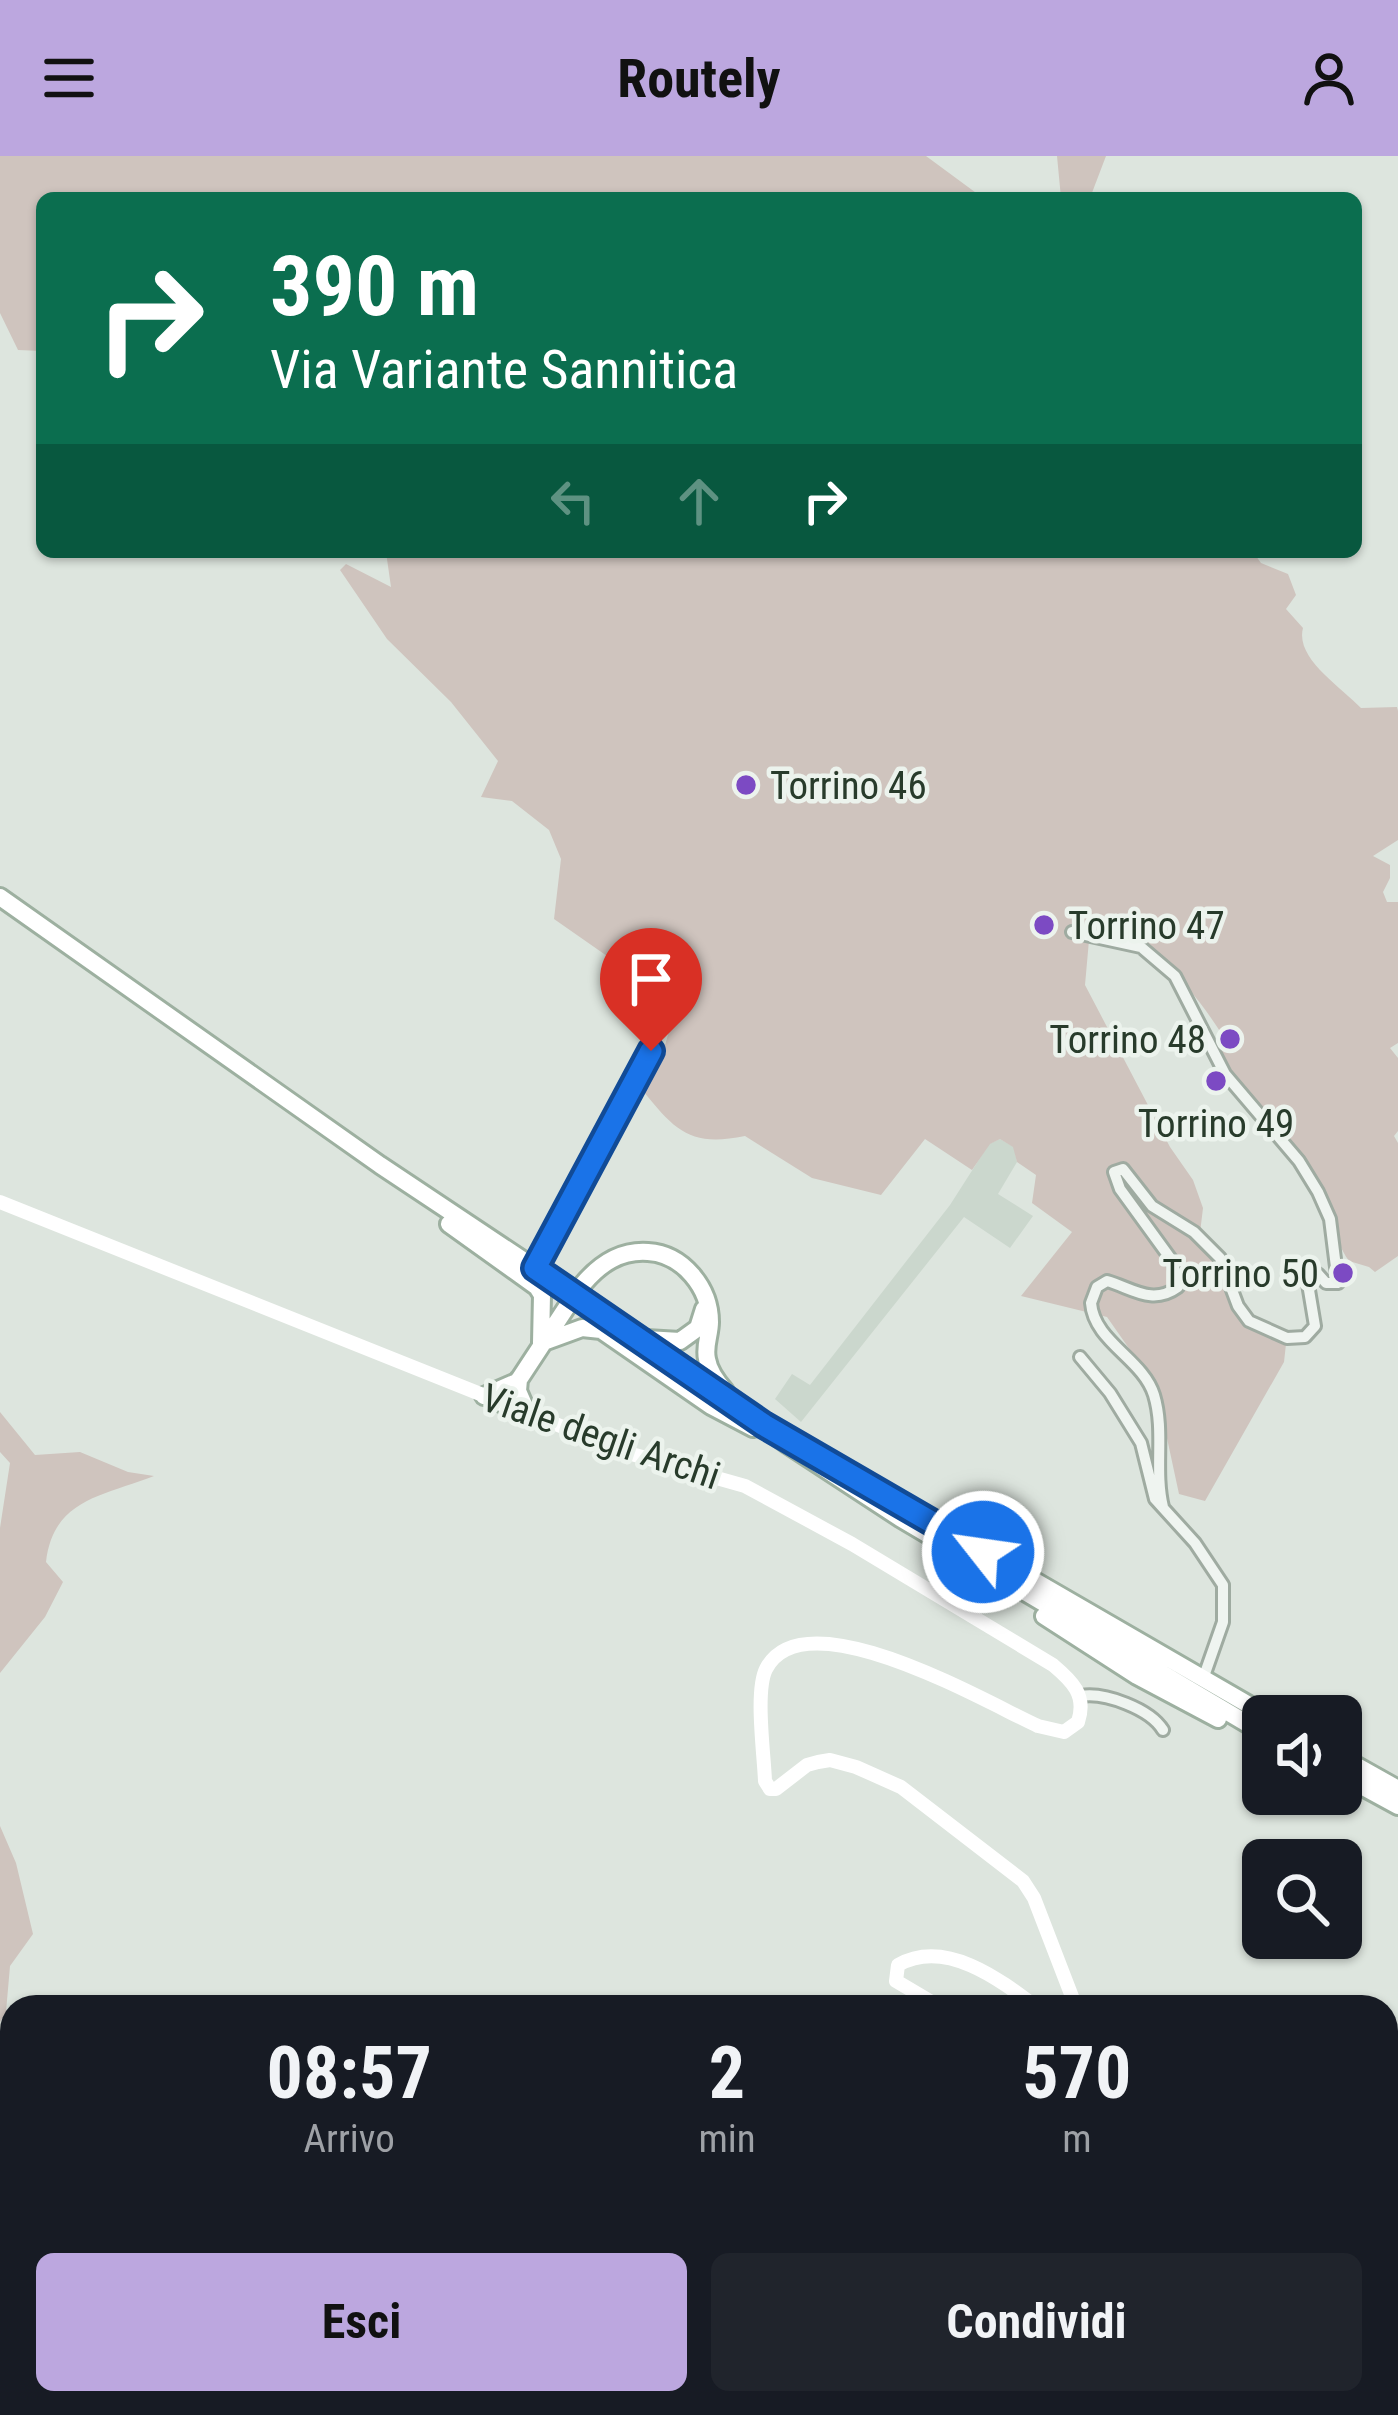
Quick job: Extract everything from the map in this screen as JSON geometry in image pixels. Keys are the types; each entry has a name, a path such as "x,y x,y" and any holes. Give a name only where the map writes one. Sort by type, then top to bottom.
{"main road":[{"path":"0,897 787,1444"},
{"path":"380,1165 419,1202 537,1287 542,1295 541,1343"},
{"name":"Viale degli Archi","path":"0,1202 628,1453 745,1486 1053,1665 1081,1696"},
{"path":"583,1284 615,1257 651,1252 687,1268 706,1300 710,1322 707,1364 737,1406"},
{"path":"640,1338 668,1343 690,1336 702,1318 706,1300"},
{"path":"503,1404 570,1302"},
{"path":"541,1343 582,1328 601,1330 711,1406 787,1444 1137,1676 1242,1732"},
{"path":"484,1396 519,1378"},
{"path":"519,1378 518,1391 528,1414"},
{"path":"764,1425 1242,1701"},
{"path":"900,1517 1242,1721"},
{"path":"1071,1995 1023,1881 901,1787 830,1760 807,1766 776,1790 767,1786 761,1683 784,1650 833,1644 878,1654 1058,1732 1067,1732 1079,1719 1081,1696"},
{"path":"1362,1769 1398,1789"},
{"path":"1362,1788 1398,1806"},
{"path":"920,1995 896,1981 898,1965 920,1957 963,1962 1017,1995"}],"street":[{"path":"1072,932 1142,946 1175,976 1225,1074 1299,1161 1330,1219 1338,1283 1327,1283 1318,1274 1307,1278 1315,1326 1305,1337 1287,1338 1249,1321 1238,1306 1224,1263 1207,1243 1152,1206 1123,1169 1114,1172 1120,1189 1178,1275 1178,1287 1161,1296 1145,1296 1106,1281 1097,1287 1091,1303 1099,1326 1146,1377 1154,1394 1159,1423 1157,1481 1163,1507"},
{"path":"535,1268 651,1051"},
{"path":"1080,1358 1110,1393 1141,1443 1150,1490 1223,1585 1223,1622 1203,1679"},
{"name":"Viale degli Archi","path":"1081,1696 1110,1698 1159,1722 1163,1730"}],"shaded area":[{"path":"0,156 926,156 975,192 36,192 36,351 18,350 0,313"},
{"path":"1057,156 1106,156 1092,192 1060,192"},
{"path":"387,558 1257,558 1288,574 1296,595 1286,609 1303,628 1302,639 1312,661 1361,708 1397,707 1398,711 1398,840 1373,856 1390,865 1383,892 1387,902 1398,902 1398,1043 1390,1048 1398,1058 1398,1131 1394,1136 1398,1143 1398,1256 1375,1272 1349,1261 1321,1191 1229,1070 1218,1052 1228,1044 1201,1004 1154,957 1090,929 1085,985 1170,1147 1193,1180 1203,1208 1199,1241 1216,1263 1241,1318 1286,1344 1284,1362 1205,1501 1179,1494 1156,1387 1107,1317 1021,1296 1072,1232 1032,1203 1036,1175 1017,1162 1013,1147 1000,1139 990,1144 972,1170 925,1139 881,1195 812,1178 745,1136 711,1139 687,1133 655,1106 644,1092 646,1076 663,1052 675,1011 660,993 554,919 561,859 549,830 512,801 481,797 498,761 451,702 387,639 340,570 346,564 391,587"},
{"path":"1000,1139 1014,1147 1017,1162 998,1194 1033,1216 1010,1248 964,1217 801,1422 775,1399 792,1374 810,1385 950,1205 989,1144"},
{"path":"0,1412 35,1455 80,1452 128,1472 154,1476 99,1495 70,1512 59,1525 46,1562 63,1582 45,1617 0,1673 0,1528 10,1463 0,1452"},
{"path":"0,1826 16,1863 33,1934 10,1966 7,1995 0,1995"}],"place":[{"name":"Torrino 46","path":"746,785"},
{"name":"Torrino 47","path":"1044,925"},
{"name":"Torrino 48","path":"1230,1039"},
{"name":"Torrino 49","path":"1216,1081"},
{"name":"Torrino 50","path":"1343,1273"}],"route":[{"path":"651,1051 535,1268 764,1425 983,1552"}]}
